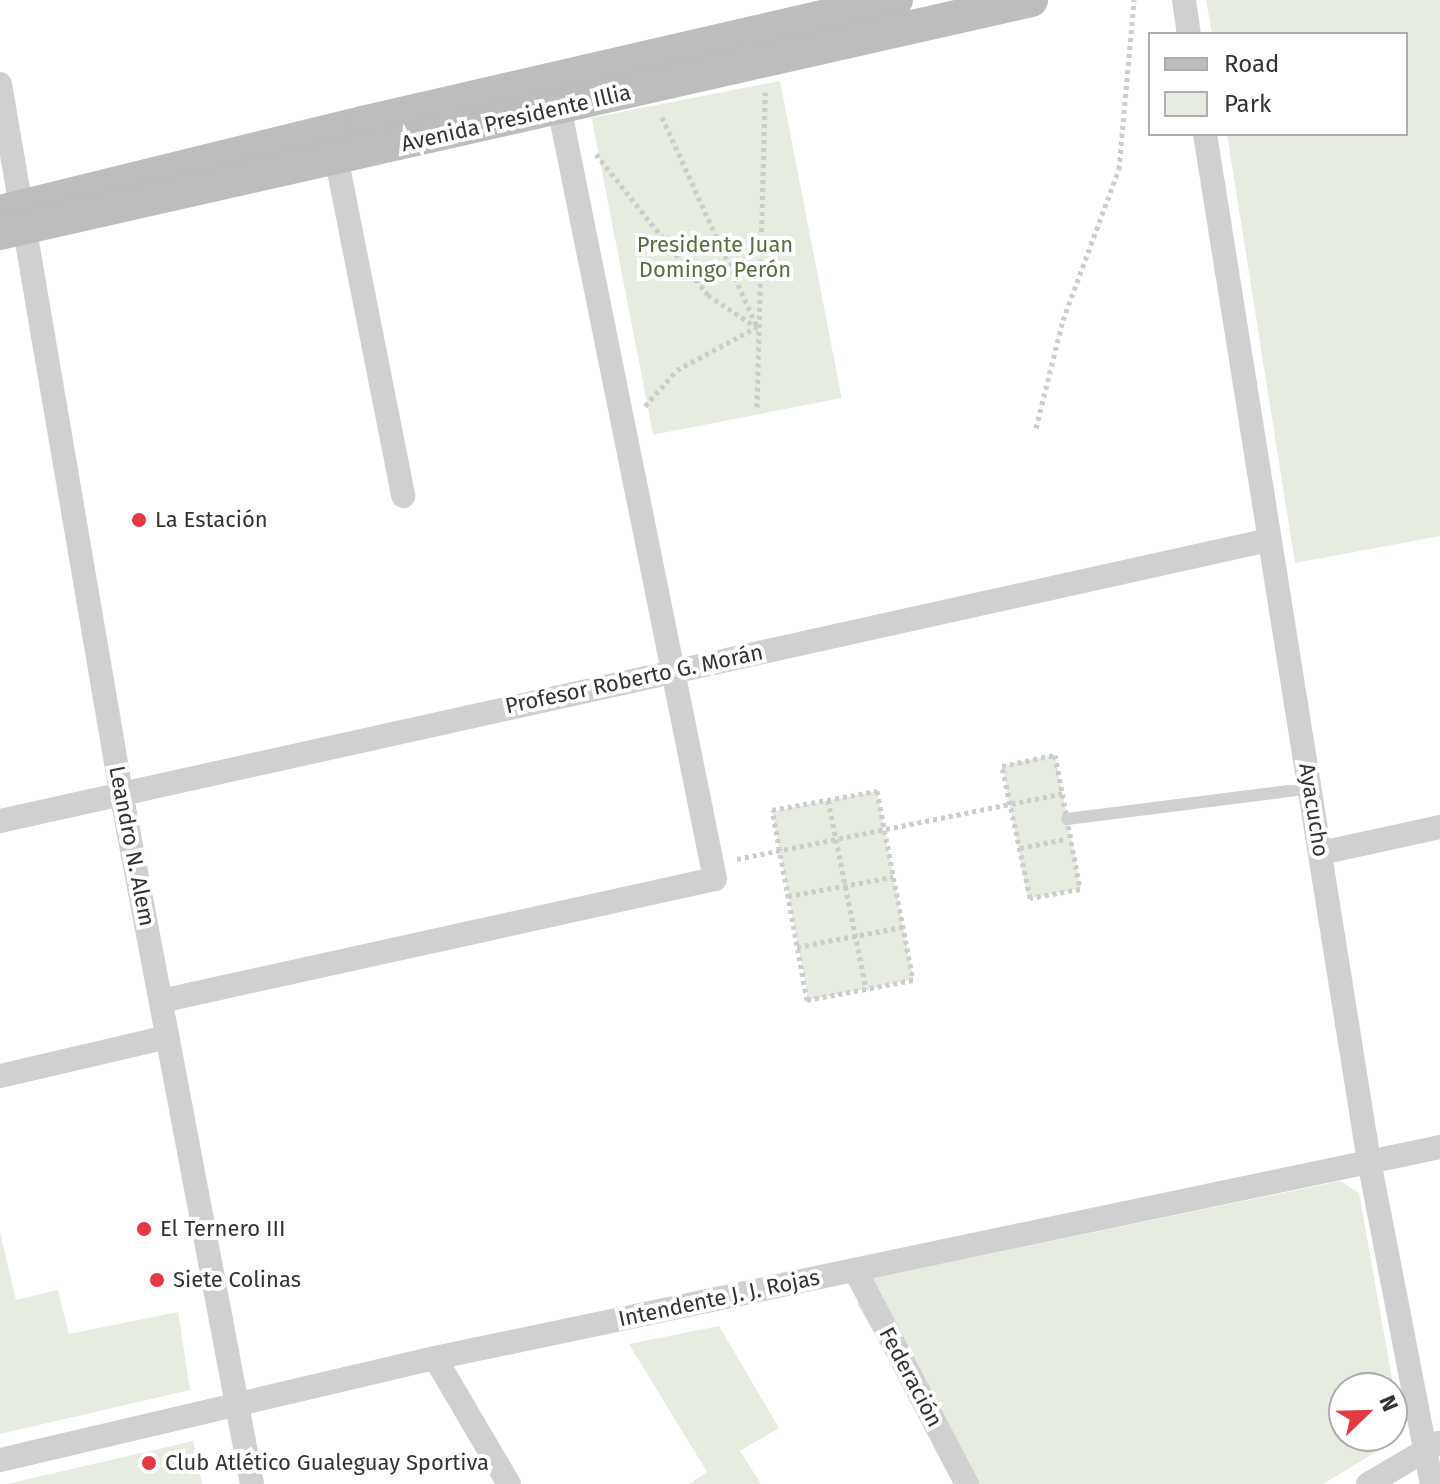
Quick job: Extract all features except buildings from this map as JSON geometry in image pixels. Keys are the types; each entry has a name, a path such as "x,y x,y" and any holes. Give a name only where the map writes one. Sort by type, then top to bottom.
{"main road":[{"name":"Avenida Presidente Illia","path":"11,220 556,93 896,0"},
{"name":"Avenida Presidente Illia","path":"556,93 766,60 1031,0"}],"street":[{"path":"1184,0 1189,32"},
{"name":"Leandro N. Alem","path":"0,84 11,220 252,1484"},
{"path":"161,1001 715,879 556,93"},
{"name":"Ayacucho","path":"1205,136 1369,1161 1433,1446 1432,1484"},
{"path":"334,145 403,496"},
{"name":"Profesor Roberto G. Morán","path":"0,821 1269,540"},
{"path":"1321,853 1440,827"},
{"path":"0,1076 168,1037"},
{"name":"Intendente J. J. Rojas","path":"0,1460 435,1358 1440,1147"},
{"name":"Federación","path":"855,1270 967,1484"},
{"path":"435,1358 509,1484"},
{"path":"1368,1484 1433,1446"}],"lane":[{"path":"1067,819 1311,788"}],"path":[{"path":"1036,428 1063,320 1119,169 1134,0"},
{"path":"757,407 766,60"},
{"path":"662,117 757,327"},
{"path":"589,145 708,295 757,327"},
{"path":"626,427 677,370 757,327"},
{"path":"712,864 779,851 884,829 1010,804 1063,793 1055,755 1002,766 1010,804 1020,848 1030,898 1080,889 1070,838 1020,848"},
{"path":"877,791 913,980 807,1000 772,810 828,800 877,791"},
{"path":"828,800 866,989"},
{"path":"788,896 893,877"},
{"path":"797,947 903,927"}],"green space":[{"path":"1206,0 1440,0 1440,536 1295,563 1227,136 1408,136 1408,32 1212,32"},
{"name":"Presidente Juan Domingo Perón","path":"780,81 842,398 653,435 592,118"},
{"path":"1055,755 1081,889 1028,899 1002,765"},
{"path":"877,791 914,979 809,1000 772,811"},
{"path":"1341,1181 1359,1193 1391,1372 1328,1372 1328,1452 1376,1452 1323,1484 964,1484 857,1304 869,1279"},
{"path":"0,1232 16,1300 58,1290 69,1334 178,1312 190,1390 0,1434"},
{"path":"719,1326 779,1428 740,1451 761,1484 689,1484 707,1472 629,1344"},
{"name":"Club Atlético Gualeguay Sportiva","path":"193,1441 202,1484 7,1484"}],"place":[{"name":"La Estación","path":"139,520"},
{"name":"El Ternero III","path":"144,1229"},
{"name":"Siete Colinas","path":"157,1280"},
{"name":"Club Atlético Gualeguay Sportiva","path":"149,1463"}]}
